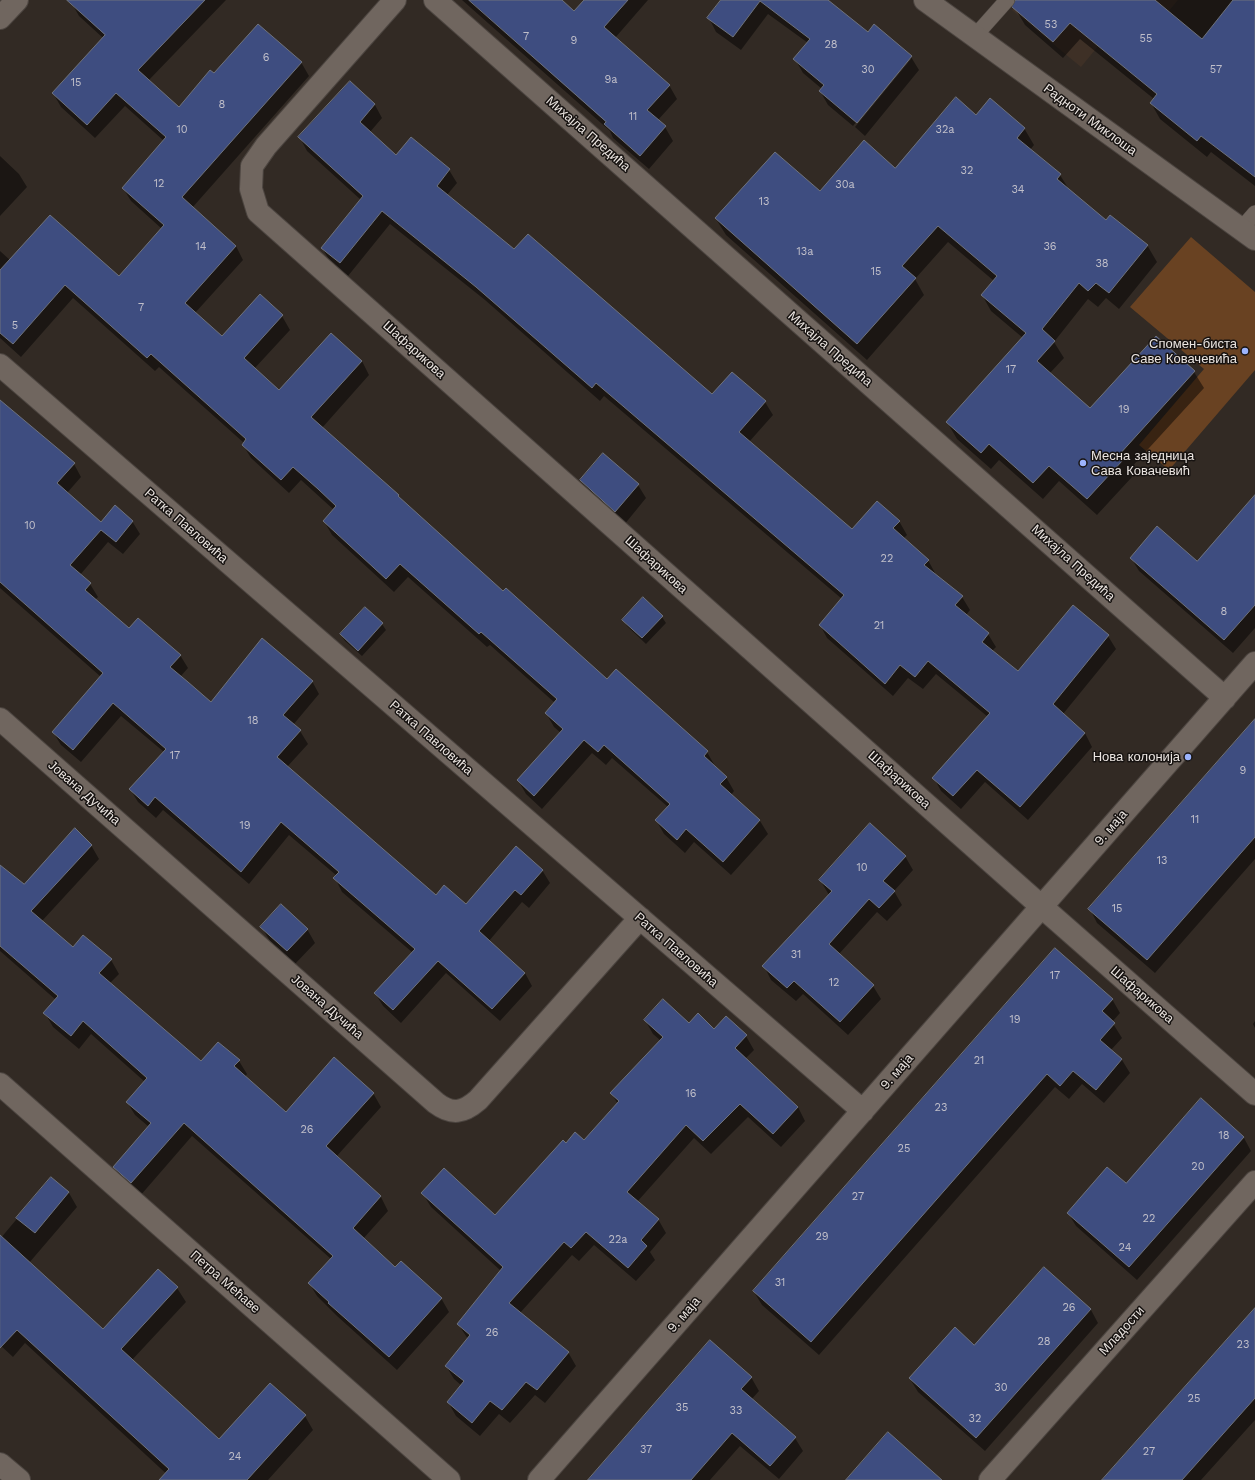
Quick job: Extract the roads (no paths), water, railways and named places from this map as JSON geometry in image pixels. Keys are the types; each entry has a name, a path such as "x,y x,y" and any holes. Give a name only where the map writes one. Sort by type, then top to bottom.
{"street":[{"path":"0,18 17,0"},
{"name":"Шафарикова","path":"395,0 266,146 252,166 250,189 258,212 1255,1094"},
{"name":"Михајла Предића","path":"435,0 1225,698"},
{"name":"Радноти Миклоша","path":"925,0 1248,234"},
{"name":"Ратка Павловића","path":"0,365 863,1111"},
{"name":"9. маја","path":"539,1480 1255,663"},
{"name":"Јована Дучића","path":"0,719 445,1110 459,1111 469,1108 478,1100 640,918"},
{"name":"Петра Мећаве","path":"0,1084 449,1480"},
{"name":"Младости","path":"990,1480 1255,1182"},
{"path":"0,1464 19,1480"}],"lane":[{"path":"976,36 1008,0"},
{"path":"1248,234 1255,213"}],"place":[{"name":"Спомен-биста Саве Ковачевића","path":"1245,351"},
{"name":"Месна заједница Сава Ковачевић","path":"1083,463"},
{"name":"Нова колонија","path":"1188,757"}]}
